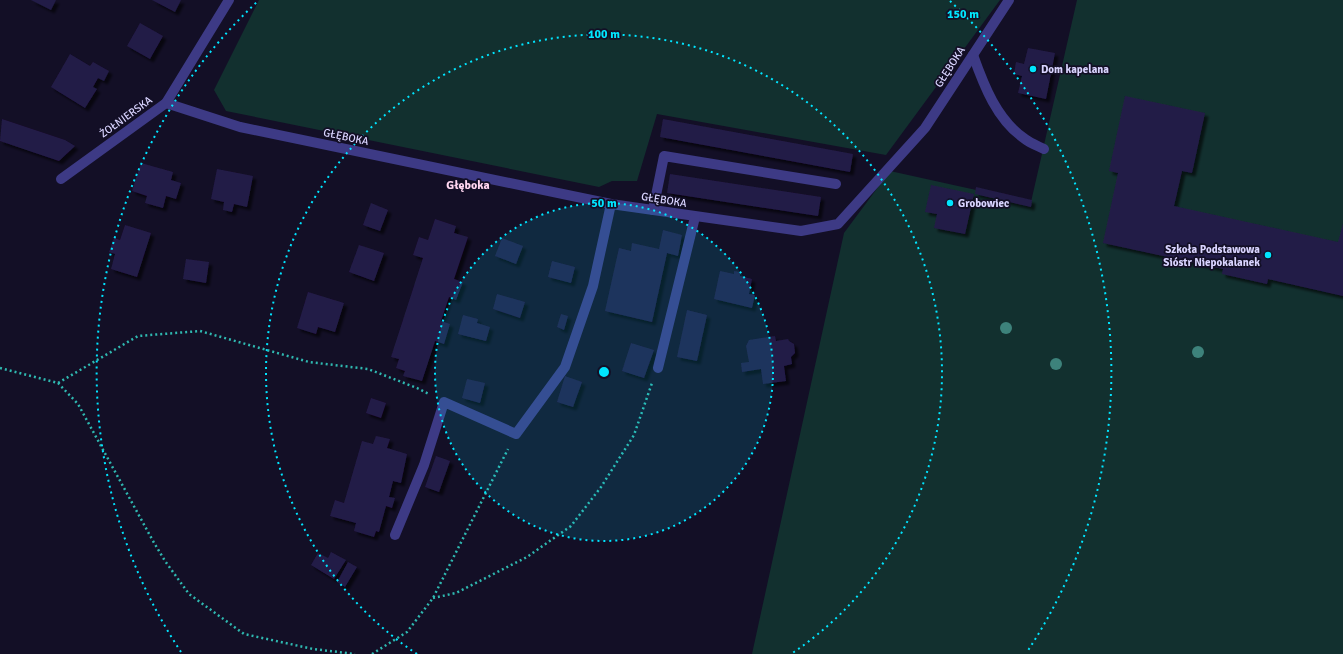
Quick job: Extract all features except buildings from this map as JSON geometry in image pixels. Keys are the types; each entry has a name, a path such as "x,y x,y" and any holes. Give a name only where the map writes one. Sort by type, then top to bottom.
{"street":[{"name":"ŻOŁNIERSKA","path":"61,179 166,103 228,0"},
{"name":"GŁĘBOKA","path":"166,103 240,127 611,204 801,231 838,224 925,128 1009,0"},
{"path":"973,55 984,86 1008,125 1025,139 1044,149"},
{"path":"654,210 664,156 836,184"},
{"path":"395,534 424,465 444,402 516,434 565,367 593,286 611,204"},
{"path":"658,368 695,217"}],"path":[{"path":"58,382 138,336 200,332 309,362 368,369 417,388 444,402"},
{"path":"0,368 58,382 78,404 153,541 165,561 189,594 244,634 313,649 355,654"},
{"path":"433,598 456,593 527,557 571,526 600,487 634,435 658,368"},
{"path":"372,654 407,632 433,598 516,434"}],"green space":[{"path":"259,0 1000,0 886,155 657,114 637,181 612,181 599,187 226,111 214,90"},
{"path":"1077,0 1343,0 1343,654 752,654 844,233 890,171 1031,202"}],"place":[{"name":"Dom kapelana","path":"1033,69"},
{"name":"Grobowiec","path":"950,203"},
{"name":"Szkoła Podstawowa Sióstr Niepokalanek","path":"1268,255"}],"district":[{"name":"Głęboka","path":"468,185"}]}
